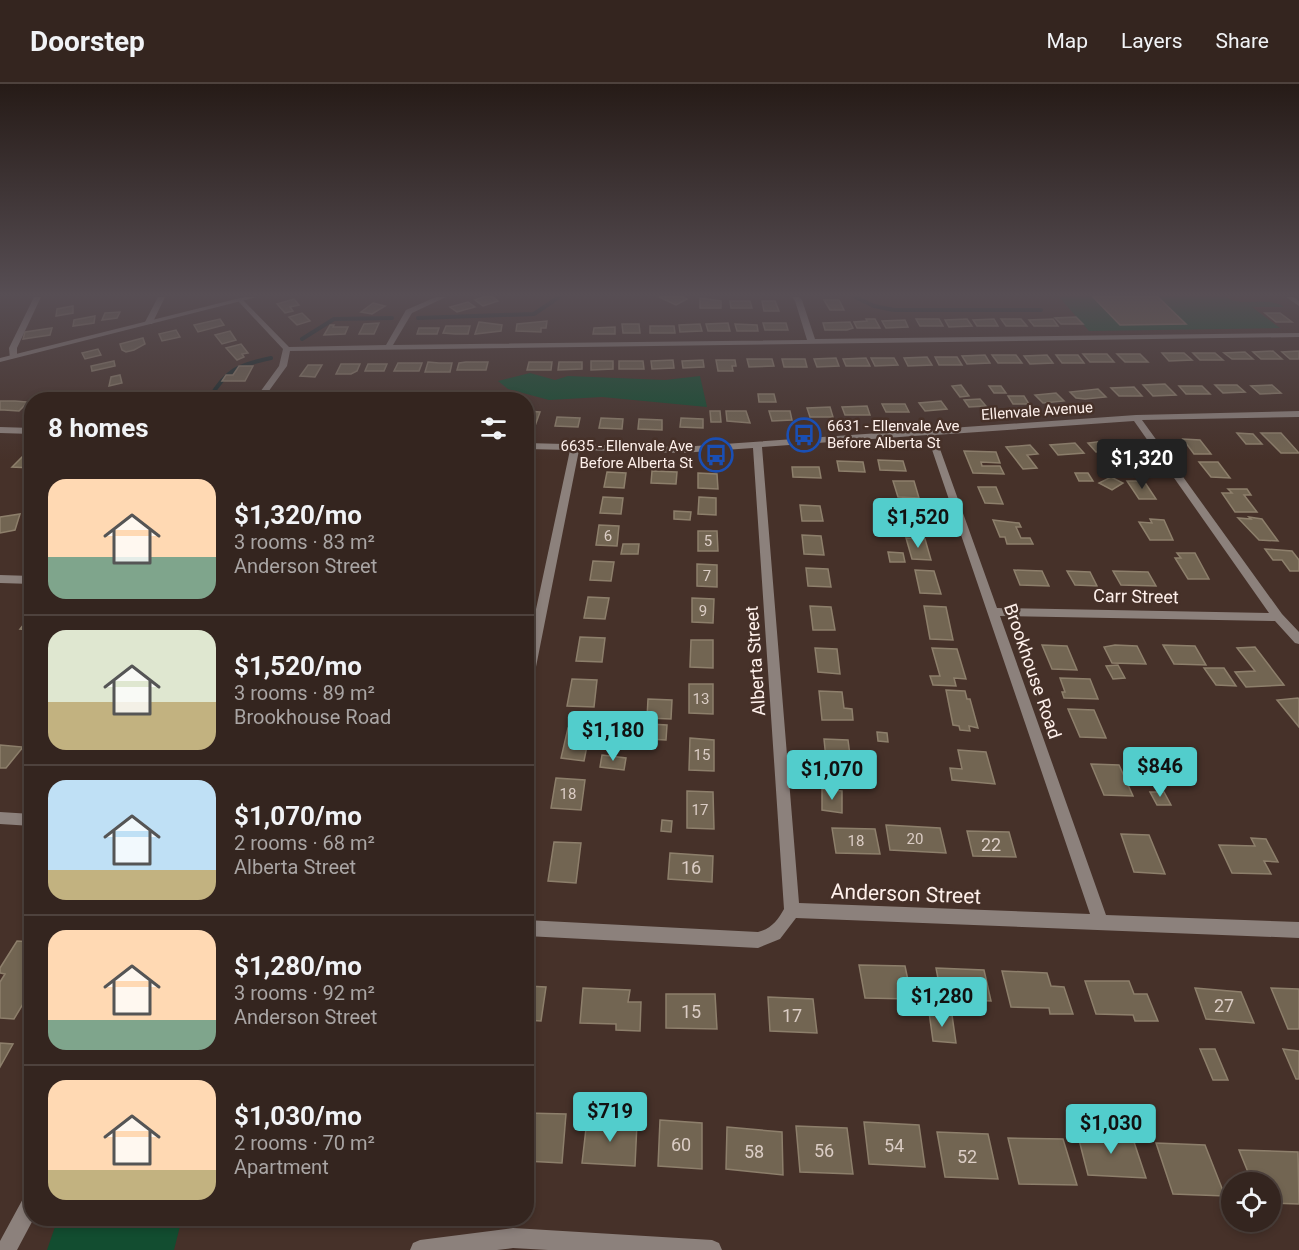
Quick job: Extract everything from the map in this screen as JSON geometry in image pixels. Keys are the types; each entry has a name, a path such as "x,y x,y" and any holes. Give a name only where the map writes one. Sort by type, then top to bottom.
{"street":[{"path":"13,357 14,351"},
{"path":"0,360 35,351"},
{"path":"264,392 283,366 286,351"},
{"name":"Ellenvale Avenue","path":"534,446 681,450 1136,418 1298,414"},
{"path":"1136,418 1278,616 1299,640"},
{"path":"0,430 24,431"},
{"name":"Brookhouse Road","path":"930,432 1101,923"},
{"name":"Alberta Street","path":"757,446 792,910"},
{"path":"534,648 575,448"},
{"path":"0,579 24,580"},
{"name":"Carr Street","path":"994,612 1278,616"},
{"path":"0,818 24,820"},
{"path":"534,928 758,940 771,938 782,928 792,910"},
{"name":"Anderson Street","path":"792,910 1299,930"},
{"path":"6,1250 24,1217"},
{"path":"427,1250 513,1238 712,1250"}],"green space":[{"path":"530,373 555,380 568,376 665,380 700,376 707,407 602,397 549,400 534,396 534,392 508,389 498,381"},
{"path":"55,1226 180,1226 174,1250 47,1250"}],"building":[{"path":"99,351 101,355 85,359 82,353"},
{"path":"229,351 248,353 242,354 244,357 237,360"},
{"path":"1273,351 1282,359 1261,359 1253,352"},
{"path":"1299,351 1299,359 1290,359 1282,352"},
{"path":"1245,352 1253,359 1232,359 1224,353"},
{"path":"1162,353 1184,353 1192,360 1169,361"},
{"path":"1193,353 1215,353 1223,360 1200,360"},
{"path":"1083,354 1107,354 1114,362 1090,362"},
{"path":"1117,354 1140,354 1148,362 1125,362"},
{"path":"985,355 990,363 967,364 962,356"},
{"path":"992,355 1016,355 1022,363 998,363"},
{"path":"1047,355 1053,363 1030,364 1024,356"},
{"path":"1056,355 1078,355 1084,363 1062,363"},
{"path":"927,357 932,365 908,366 904,358"},
{"path":"935,357 957,357 962,365 939,365"},
{"path":"836,358 839,366 817,367 814,359"},
{"path":"866,358 870,366 846,366 843,359"},
{"path":"871,358 894,358 898,365 875,366"},
{"path":"747,359 772,359 774,366 749,367"},
{"path":"782,359 805,359 807,367 784,367"},
{"path":"673,360 674,368 652,369 651,361"},
{"path":"703,360 704,367 683,368 682,361"},
{"path":"716,360 735,360 736,366 732,366 733,371 718,371"},
{"path":"114,361 115,366 92,371 91,366"},
{"path":"591,361 613,361 613,369 591,370"},
{"path":"619,361 643,361 644,369 619,369"},
{"path":"428,362 452,363 450,372 425,372"},
{"path":"488,362 486,370 457,370 459,363"},
{"path":"529,362 552,362 551,370 527,370"},
{"path":"559,362 582,362 582,369 558,370"},
{"path":"398,363 422,363 419,371 394,371"},
{"path":"341,364 360,364 357,371 351,374 336,374"},
{"path":"368,364 387,364 384,371 365,371"},
{"path":"308,365 322,365 315,377 300,376"},
{"path":"239,366 253,366 245,381 222,381 226,375 233,375"},
{"path":"120,375 122,383 109,386 111,377"},
{"path":"1165,384 1176,395 1153,396 1143,385"},
{"path":"961,385 969,396 960,397 952,386"},
{"path":"1215,385 1237,385 1245,392 1223,393"},
{"path":"1272,385 1281,393 1260,394 1251,386"},
{"path":"989,386 1001,386 1006,393 994,393"},
{"path":"1179,386 1202,386 1210,394 1186,394"},
{"path":"1134,387 1142,396 1119,396 1111,388"},
{"path":"1098,389 1106,397 1076,398 1070,392"},
{"path":"1056,393 1064,401 1043,403 1035,395"},
{"path":"758,394 774,394 776,402 759,402"},
{"path":"1008,396 1024,396 1029,404 1013,404"},
{"path":"980,399 986,406 969,407 964,400"},
{"path":"0,401 24,402 24,406 19,411 0,410"},
{"path":"941,401 947,409 925,411 919,403"},
{"path":"882,404 905,404 909,412 886,412"},
{"path":"867,406 870,415 845,415 842,407"},
{"path":"830,407 833,417 810,417 807,408"},
{"path":"710,411 720,411 721,422 711,422"},
{"path":"726,411 746,411 750,423 727,421"},
{"path":"769,411 790,411 792,420 772,421"},
{"path":"534,412 540,412 535,426"},
{"path":"557,417 580,418 578,427 555,426"},
{"path":"601,418 623,419 622,429 599,428"},
{"path":"681,418 703,419 703,428 680,427"},
{"path":"639,419 662,420 662,430 638,429"},
{"path":"1237,433 1253,434 1262,444 1246,444"},
{"path":"1261,433 1281,433 1299,453 1281,453"},
{"path":"1183,439 1200,440 1211,454 1194,454"},
{"path":"1113,440 1122,450 1096,452 1088,443"},
{"path":"1075,443 1084,453 1058,455 1050,445"},
{"path":"1030,445 1038,454 1027,455 1037,468 1023,469 1006,447"},
{"path":"964,451 996,452 1000,463 981,462 982,466 1000,466 1004,474 973,473"},
{"path":"24,455 24,468 12,467"},
{"path":"1102,459 1131,460 1137,471 1108,471"},
{"path":"878,460 903,461 906,471 880,470"},
{"path":"837,461 863,462 865,472 839,471"},
{"path":"1199,462 1218,462 1230,478 1211,477"},
{"path":"792,467 819,467 821,478 793,477"},
{"path":"652,471 677,472 676,484 651,483"},
{"path":"607,472 626,473 624,488 604,487"},
{"path":"698,473 717,474 718,489 698,488"},
{"path":"1075,473 1088,473 1093,481 1079,481"},
{"path":"1111,477 1123,483 1112,490 1099,483"},
{"path":"893,481 914,481 919,498 898,497"},
{"path":"1127,481 1144,481 1156,499 1139,499"},
{"path":"978,487 996,487 1003,504 985,503"},
{"path":"1228,489 1247,489 1251,495 1244,495 1257,512 1235,512 1222,493 1232,493"},
{"path":"603,497 623,498 621,514 600,513"},
{"path":"699,497 716,498 716,515 698,514"},
{"path":"887,504 913,505 920,529 899,528 895,514 890,514"},
{"path":"800,505 820,506 823,521 802,521"},
{"path":"674,511 691,512 690,520 674,519"},
{"path":"20,514 15,530 0,533 0,517"},
{"path":"1249,517 1262,519 1278,541 1259,540 1238,518 1251,519"},
{"path":"1150,519 1164,520 1173,540 1150,540 1139,522 1152,523"},
{"path":"993,520 1019,523 1021,527 1016,527 1021,538 1030,538 1033,544 1007,544 1005,537 1000,537"},
{"path":"599,525 619,526 617,546 596,545"},
{"path":"698,531 717,531 718,551 698,551"},
{"path":"802,535 821,536 824,555 804,554"},
{"path":"906,538 925,539 931,560 912,559"},
{"path":"623,544 639,544 638,554 621,554"},
{"path":"1265,549 1292,551 1299,560 1299,571 1290,571 1282,560 1273,560"},
{"path":"888,552 903,553 905,562 890,562"},
{"path":"1177,553 1195,553 1209,579 1188,579 1175,558 1181,558"},
{"path":"593,561 614,562 611,581 590,580"},
{"path":"697,564 717,565 717,587 697,586"},
{"path":"806,568 828,569 831,587 808,586"},
{"path":"915,570 934,571 941,594 920,593"},
{"path":"1014,570 1042,571 1049,586 1020,585"},
{"path":"1067,571 1090,572 1097,586 1075,585"},
{"path":"1113,571 1148,572 1156,586 1121,585"},
{"path":"588,597 609,598 605,619 584,618"},
{"path":"692,598 714,599 713,623 692,622"},
{"path":"810,606 831,607 835,630 813,630"},
{"path":"924,606 946,607 953,640 930,639"},
{"path":"580,637 605,638 602,662 576,661"},
{"path":"691,640 713,640 713,668 690,667"},
{"path":"1042,645 1067,646 1077,670 1052,669"},
{"path":"1163,645 1195,646 1206,665 1174,664"},
{"path":"1137,646 1146,664 1112,663 1104,647"},
{"path":"1255,647 1284,685 1246,687 1235,672 1255,671 1237,648"},
{"path":"815,648 837,649 840,674 818,672"},
{"path":"932,648 957,649 966,679 954,678 956,686 933,685 930,676 940,676"},
{"path":"1118,665 1125,678 1113,679 1106,666"},
{"path":"1204,668 1224,668 1236,686 1216,685"},
{"path":"1060,678 1090,679 1098,699 1064,698 1062,692 1065,692"},
{"path":"572,679 597,680 594,707 567,706"},
{"path":"689,684 713,684 713,714 689,713"},
{"path":"946,690 965,691 967,699 970,699 978,728 969,726 970,731 960,730 959,726 953,725"},
{"path":"819,691 842,692 844,708 852,709 853,720 822,720"},
{"path":"648,699 672,700 671,719 647,718"},
{"path":"1299,699 1299,727 1277,700"},
{"path":"1068,709 1094,710 1106,738 1080,737"},
{"path":"649,724 667,725 666,740 648,739"},
{"path":"568,728 590,731 584,761 561,758"},
{"path":"877,732 887,733 888,742 878,741"},
{"path":"690,738 714,740 714,771 689,770"},
{"path":"824,739 848,740 852,771 827,769"},
{"path":"0,745 23,747 6,768 0,768"},
{"path":"958,750 986,752 995,784 952,780 950,768 962,769"},
{"path":"602,755 626,758 624,770 600,767"},
{"path":"1091,764 1119,765 1133,796 1104,795"},
{"path":"556,778 585,780 581,810 551,808"},
{"path":"822,789 842,791 842,813 822,810"},
{"path":"687,791 713,792 714,829 687,828"},
{"path":"1150,792 1164,792 1171,805 1157,805"},
{"path":"662,820 672,821 671,832 661,831"},
{"path":"886,825 940,828 946,853 890,850"},
{"path":"832,828 875,829 880,854 836,853"},
{"path":"967,831 1009,832 1016,857 973,856"},
{"path":"1121,834 1149,835 1165,874 1134,872"},
{"path":"1251,838 1266,839 1278,862 1264,861 1271,874 1232,873 1219,845 1255,846"},
{"path":"554,842 581,843 576,883 548,881"},
{"path":"670,853 713,856 712,882 668,879"},
{"path":"17,941 24,941 24,1002 14,1019 0,1018 0,982 5,974 0,973 0,968"},
{"path":"859,965 905,966 912,999 865,998"},
{"path":"936,968 984,970 991,1001 942,999"},
{"path":"1002,971 1047,973 1051,986 1064,987 1073,1014 1050,1014 1049,1008 1011,1007"},
{"path":"1085,981 1129,981 1134,994 1147,994 1158,1021 1135,1021 1133,1015 1096,1014"},
{"path":"534,986 546,987 541,1021 534,1021"},
{"path":"583,988 630,990 628,1002 641,1002 640,1031 616,1030 616,1024 580,1023"},
{"path":"1195,988 1241,992 1254,1023 1206,1019"},
{"path":"1271,988 1299,989 1299,1029 1288,1029"},
{"path":"666,994 715,994 717,1029 666,1028"},
{"path":"768,997 813,999 817,1033 770,1031"},
{"path":"929,1012 952,1015 956,1043 933,1041"},
{"path":"0,1043 13,1044 0,1067"},
{"path":"1200,1049 1215,1049 1228,1080 1213,1080"},
{"path":"1283,1049 1299,1051 1299,1079 1296,1079"},
{"path":"534,1113 566,1114 562,1163 534,1161"},
{"path":"587,1120 637,1123 635,1166 582,1163"},
{"path":"660,1120 702,1123 702,1169 658,1166"},
{"path":"864,1122 919,1125 925,1167 869,1164"},
{"path":"796,1126 847,1128 853,1174 800,1172"},
{"path":"727,1127 782,1132 783,1175 726,1169"},
{"path":"937,1132 988,1134 998,1179 945,1177"},
{"path":"1077,1132 1132,1136 1146,1178 1088,1175"},
{"path":"1008,1138 1063,1139 1077,1185 1019,1184"},
{"path":"1156,1143 1205,1145 1221,1186 1221,1196 1173,1194"},
{"path":"1239,1150 1298,1152 1299,1204 1281,1203 1281,1172 1248,1172"}],"waterway":[{"path":"213,392 221,381 234,370 271,358"}],"place":[{"name":"6631 - Ellenvale Ave Before Alberta St","path":"804,435"},
{"name":"6635 - Ellenvale Ave Before Alberta St","path":"716,455"}]}
